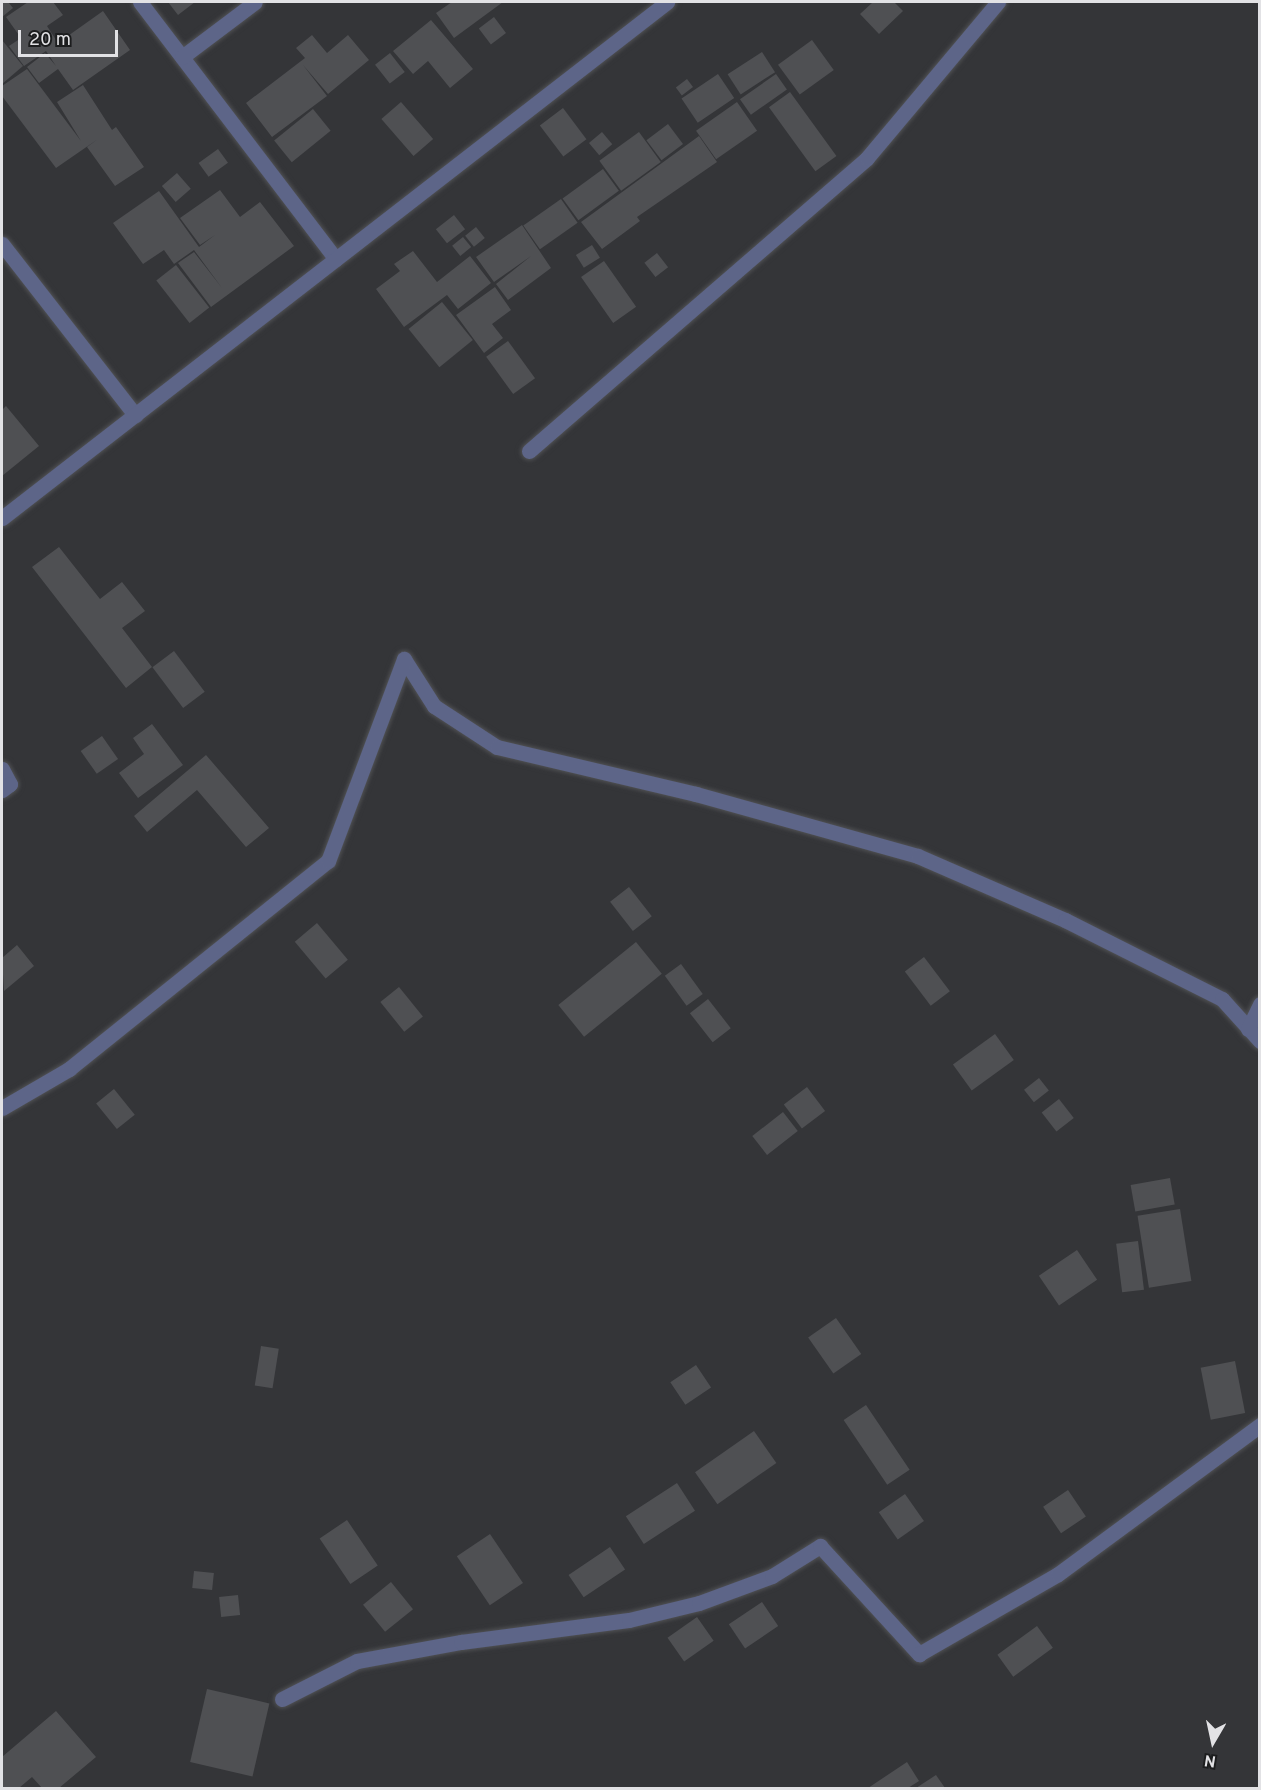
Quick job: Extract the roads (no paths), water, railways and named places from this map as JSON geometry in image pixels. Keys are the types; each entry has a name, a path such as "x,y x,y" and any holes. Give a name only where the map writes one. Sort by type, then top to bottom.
{"street":[{"path":"140,2 336,259"},
{"path":"182,57 255,2"},
{"path":"2,518 667,2"},
{"path":"529,451 867,158 998,2"},
{"path":"2,244 135,415"},
{"path":"2,1108 69,1069 328,861 404,659 434,706 496,747 696,794 918,856 1065,920 1222,999 1260,1041"},
{"path":"2,770 10,784 2,790"},
{"path":"1248,1029 1260,1004"},
{"path":"282,1699 357,1661 461,1642 629,1620 699,1603 772,1576 820,1546 919,1654 1058,1574 1260,1425"}]}
